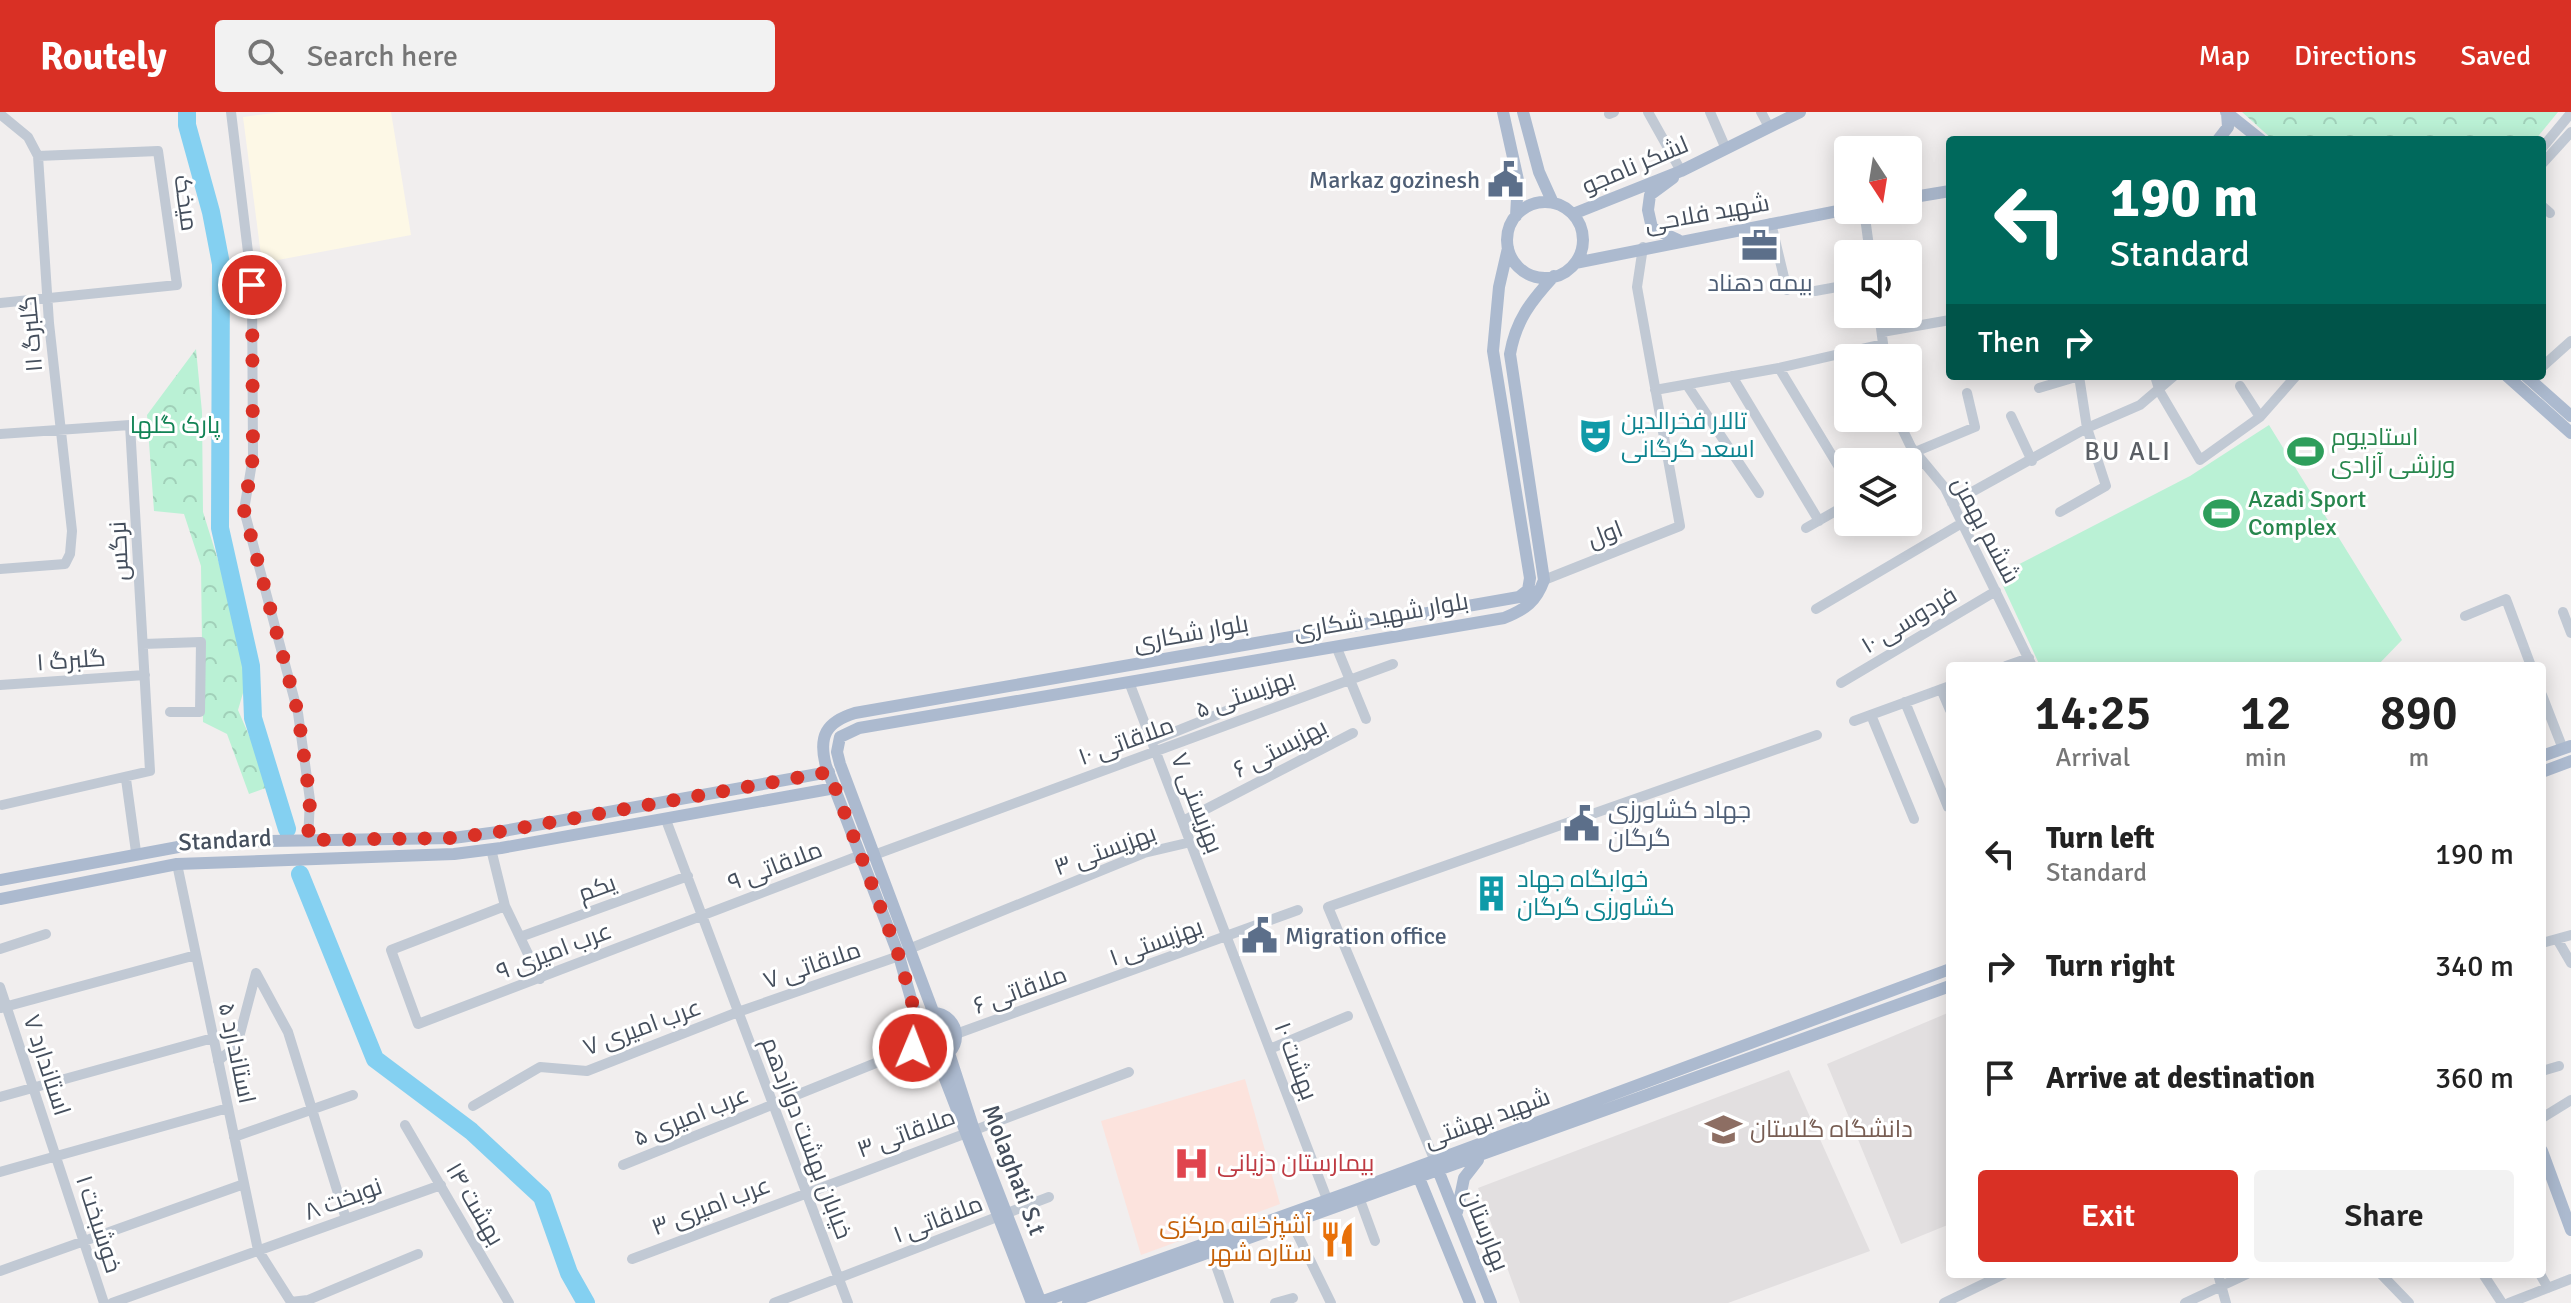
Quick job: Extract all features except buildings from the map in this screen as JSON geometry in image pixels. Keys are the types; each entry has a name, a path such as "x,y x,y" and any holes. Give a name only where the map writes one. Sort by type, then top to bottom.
{"main road":[{"path":"1503,112 1518,180 1516,216 1508,232 1508,248 1513,260 1527,272 1554,276"},
{"path":"1523,112 1553,203"},
{"name":"لشکر نامجو","path":"1573,214 1681,171 1769,127 1785,115 1800,112"},
{"path":"2221,136 2228,127 2226,112"},
{"path":"2226,112 2256,136"},
{"path":"1508,132 1527,128"},
{"path":"1678,240 1652,228 1648,210 1650,195 1681,171"},
{"path":"1922,196 1946,192"},
{"path":"1516,216 1530,205 1553,203 1573,214 1583,240 1575,263 1554,276 1526,306 1514,329 1510,354 1544,580"},
{"name":"شهید فلاحی","path":"1575,263 1678,240 1834,212"},
{"name":"بلوار شکاری","path":"934,1014 904,952 867,855 829,772 821,741 827,727 839,718 855,713 1519,597 1528,590 1529,567 1493,351 1499,287 1508,248"},
{"path":"2511,380 2571,433"},
{"path":"2532,380 2571,416"},
{"name":"بلوار شهید شکاری","path":"845,778 837,752 840,737 847,732 1504,618 1525,610 1538,597 1544,580"},
{"path":"1312,634 1315,650"},
{"path":"2546,755 2567,748"},
{"path":"2546,770 2571,761"},
{"name":"Standard","path":"0,880 136,852 205,842 453,838 829,772"},
{"path":"807,776 811,792"},
{"name":"بلوار شکاری","path":"845,778 867,855"},
{"name":"Standard","path":"0,899 177,864 454,854 666,820 835,788"},
{"name":"بلوار شکاری","path":"904,952 917,1020"},
{"name":"شهید بهشتی","path":"1038,1303 1327,1199 1437,1167 1946,971"},
{"path":"1903,987 1909,1001"},
{"name":"شهید بهشتی","path":"1437,1167 1482,1157 1946,987"},
{"path":"934,1014 948,1019 956,1034 943,1056 924,1057 913,1048 910,1036 917,1020 934,1014"},
{"name":"Molaghati S.t","path":"943,1056 969,1132 1038,1303"},
{"path":"1457,1215 1464,1178 1482,1157"},
{"path":"2546,1162 2571,1230"},
{"name":"بهارستان","path":"1437,1167 1491,1303"},
{"name":"شهید بهشتی","path":"1068,1303 1095,1298 1211,1251 1360,1200 1417,1174"},
{"name":"بهارستان","path":"1417,1174 1470,1303"}],"street":[{"path":"231,112 252,285 253,457 244,510 298,713 310,800 308,840"},
{"path":"1648,112 1681,171"},
{"path":"1710,112 1726,149"},
{"path":"1761,112 1769,127"},
{"path":"2546,143 2571,113"},
{"path":"0,114 28,137 38,156"},
{"path":"2546,160 2571,132"},
{"name":"میخک","path":"38,156 158,151 177,285 47,298"},
{"name":"گلبرگ ۱۱","path":"0,569 65,564 70,554 72,531 47,298 38,156"},
{"path":"1771,223 1787,290"},
{"path":"1643,247 1637,287 1655,390 1779,368 1946,321"},
{"path":"1815,291 1834,288"},
{"path":"0,303 47,298"},
{"path":"1881,328 1883,344"},
{"path":"2546,363 2571,341"},
{"path":"1779,368 1834,459"},
{"path":"1732,376 1819,521"},
{"path":"2039,388 2066,380"},
{"path":"2060,512 2106,486 2087,428 2080,380"},
{"path":"2156,380 2160,392 2200,460 2260,417 2292,380"},
{"path":"1952,503 2087,428 2140,405 2160,392 2170,380"},
{"path":"1687,385 1759,493"},
{"path":"2240,386 2260,417"},
{"name":"اول","path":"1544,580 1680,526 1655,390"},
{"path":"1922,449 1975,427 1967,393"},
{"path":"2011,416 2032,461"},
{"name":"نرگس","path":"61,429 130,425 150,771 126,779"},
{"path":"0,434 61,429"},
{"name":"ششم بهمن","path":"1923,462 1952,503 2030,662"},
{"path":"1806,528 1834,512"},
{"path":"1816,609 1962,523"},
{"name":"۱۰ فردوسی","path":"1841,683 1996,591"},
{"path":"2465,616 2506,599 2530,662"},
{"path":"2563,612 2571,633"},
{"path":"143,644 201,642 200,712 170,712"},
{"path":"1336,646 1366,719"},
{"name":"۵ بهزیستی","path":"1153,744 1393,664"},
{"name":"۱۰ ملاقاتی","path":"867,855 1393,664"},
{"name":"گلبرگ ۱","path":"0,685 145,675"},
{"name":"۷ بهزیستی","path":"1129,682 1227,938"},
{"path":"1854,721 1946,688"},
{"path":"1905,702 1946,802"},
{"path":"2546,703 2567,748"},
{"path":"1153,744 1229,710"},
{"path":"1871,715 1914,819"},
{"name":"بهزیستی ۶","path":"1183,821 1353,733"},
{"path":"1437,1167 1328,907 1817,735"},
{"path":"2,805 126,779 136,852"},
{"name":"خیابان بهشت دوازدهم","path":"666,820 848,1303"},
{"name":"۳ بهزیستی","path":"904,952 1144,853 1191,842"},
{"path":"491,849 505,906 540,979"},
{"name":"ملاقاتی ۹","path":"703,915 867,855"},
{"name":"۵ استاندارد","path":"177,864 258,1250 289,1302"},
{"name":"یکم","path":"520,937 688,876"},
{"name":"۹ عرب امیری","path":"505,906 391,950 418,1024 703,915"},
{"name":"بهزیستی ۱","path":"1098,984 1298,910"},
{"path":"0,949 46,934"},
{"path":"2546,942 2571,935"},
{"name":"بهشت ۱۰","path":"1227,938 1327,1199"},
{"path":"2557,939 2571,963"},
{"name":"۷ ملاقاتی","path":"738,1012 904,952"},
{"path":"3,1007 196,955"},
{"path":"218,1061 237,1045 256,973 288,1032 346,1219"},
{"name":"۶ ملاقاتی","path":"956,1034 1098,984"},
{"name":"استاندارد ۷","path":"0,987 3,1007 56,1157"},
{"name":"۷ عرب امیری","path":"473,1106 540,1067 587,1071 738,1012"},
{"path":"1270,1049 1348,1016"},
{"path":"0,1097 213,1038"},
{"name":"۵ عرب امیری","path":"623,1165 913,1048"},
{"path":"2546,1070 2559,1066"},
{"name":"ملاقاتی ۳","path":"806,1191 1129,1072"},
{"path":"234,1137 353,1095"},
{"path":"2546,1116 2571,1100"},
{"path":"0,1172 228,1108"},
{"name":"بهشت ۱۴","path":"405,1125 509,1303"},
{"name":"۱ خوشبخت","path":"56,1157 104,1303"},
{"path":"0,1271 244,1184"},
{"name":"۸ نوبخت","path":"112,1303 441,1185"},
{"name":"۳ عرب امیری","path":"632,1259 806,1191"},
{"name":"ملاقاتی ۱","path":"774,1303 1049,1197"},
{"path":"1360,1200 1375,1241"},
{"path":"1292,1223 1331,1303"},
{"path":"1211,1251 1229,1303"},
{"path":"289,1302 308,1301 418,1254"},
{"path":"1944,1303 1996,1278"},
{"path":"2385,1278 2406,1302"},
{"path":"2486,1278 2502,1303"},
{"path":"2542,1278 2548,1288"},
{"path":"2509,1303 2534,1298 2548,1288 2571,1279"},
{"path":"2185,1303 2220,1280 2226,1303"},
{"path":"1275,1303 1293,1298"}],"shaded area":[{"path":"282,112 391,112 411,235 262,263 243,117"},
{"path":"1946,1014 1946,1226 1901,1244 1827,1064"},
{"name":"دانشگاه گلستان","path":"1789,1070 1870,1251 1728,1303 1520,1303 1478,1188"},
{"name":"بیمارستان دزیانی","path":"1245,1079 1280,1204 1141,1255 1101,1121"}],"green space":[{"path":"2242,112 2558,112 2538,136 2269,136"},
{"name":"پارک گلها","path":"196,349 202,412 203,512 251,666 238,710 271,786 249,794 227,734 203,722 201,566 184,514 154,511 147,415"},
{"name":"Azadi Sport Complex","path":"2269,425 2402,640 2381,662 2038,662 1998,575 2190,476"}],"waterway":[{"path":"187,112 187,125 211,212 221,264 220,528 251,666 253,718 287,829"},
{"path":"300,874 375,1059 471,1131 542,1197 569,1273 586,1303"}],"place":[{"name":"Markaz gozinesh","path":"1506,180"},
{"name":"بیمه دهناد","path":"1760,246"},
{"name":"تالار فخرالدین اسعد گرگانی","path":"1595,435"},
{"name":"استادیوم ورزشی آزادی","path":"2305,451"},
{"name":"Azadi Sport Complex","path":"2222,513"},
{"name":"جهاد کشاورزی گرگان","path":"1582,824"},
{"name":"خوابگاه جهاد کشاورزی گرگان","path":"1491,893"},
{"name":"Migration office","path":"1259,936"},
{"name":"دانشگاه گلستان","path":"1724,1129"},
{"name":"بیمارستان دزیانی","path":"1191,1163"},
{"name":"آشپزخانه مرکزی ستاره شهر","path":"1338,1239"}],"district":[{"name":"BU ALI","path":"2128,451"}],"route":[{"path":"252,285 253,457 244,510 298,713 310,800 308,840 453,838 829,772 899,956 917,1020 910,1036 913,1048"}]}
